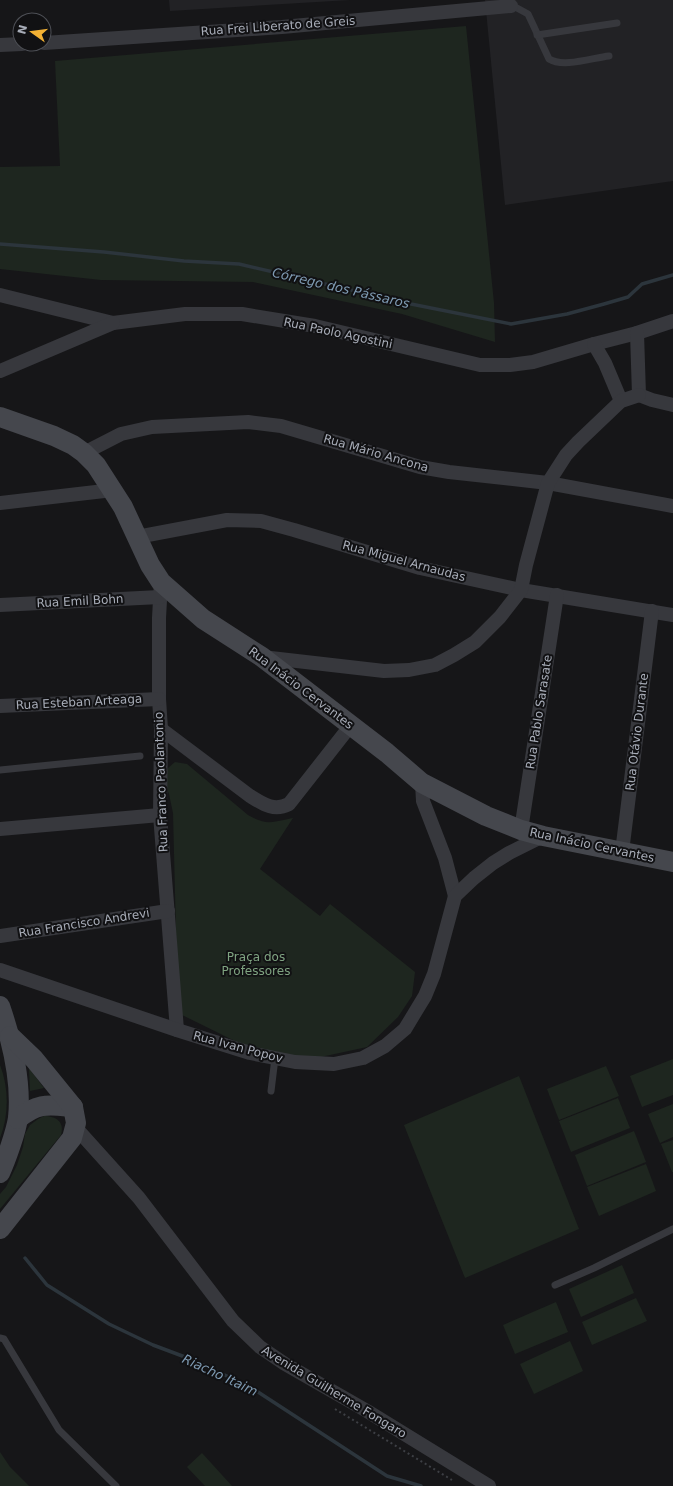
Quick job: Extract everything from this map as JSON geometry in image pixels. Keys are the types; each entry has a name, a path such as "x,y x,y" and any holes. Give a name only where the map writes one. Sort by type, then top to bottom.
{"main road":[{"name":"Rua Inácio Cervantes","path":"0,417 54,436 73,445 84,453 96,465 123,507 161,589 203,619 262,657 351,725 422,783 486,816 521,830 543,836 673,862"},
{"path":"0,1006 5,1036 20,1091 18,1119 0,1173"},
{"path":"0,1228 72,1138 76,1128 74,1107 34,1058 5,1036"},
{"path":"18,1119 33,1108 40,1106 50,1105 74,1107"}],"street":[{"name":"Rua Frei Liberato de Greis","path":"52,42 282,27 511,6"},
{"path":"0,45 12,44"},
{"name":"Rua Paolo Agostini","path":"0,295 113,323 185,314 242,314 315,326 480,365 510,365 533,362 594,344 637,334 673,321"},
{"path":"0,371 113,323"},
{"path":"637,334 639,395"},
{"path":"594,344 606,363 621,401"},
{"path":"262,657 384,671 409,670 435,665 475,642 500,617 521,590 526,565 548,483 566,455 621,401 639,395 673,405"},
{"name":"Rua Mário Ancona","path":"84,453 121,434 134,430 152,427 248,422 281,426 420,467 449,472 548,483 673,506"},
{"path":"0,503 113,490"},
{"name":"Rua Miguel Arnaudas","path":"137,537 227,520 261,521 420,568 521,590 673,615"},
{"name":"Rua Emil Bohn","path":"0,605 161,589"},
{"name":"Rua Franco Paolantonio","path":"161,589 159,699 161,729 160,815 177,1030"},
{"name":"Rua Pablo Sarasate","path":"521,830 557,595"},
{"name":"Rua Otávio Durante","path":"622,852 652,611"},
{"name":"Rua Esteban Arteaga","path":"0,706 159,699"},
{"path":"161,729 250,796 265,805 275,808 283,807 289,804 351,725"},
{"path":"422,783 423,801 444,858 455,896 493,863 543,836"},
{"path":"0,829 160,815"},
{"name":"Rua Ivan Popov","path":"0,970 250,1053 295,1062 334,1064 363,1058 385,1046 405,1030 425,996 434,974 455,896"},
{"name":"Rua Francisco Andrevi","path":"0,936 168,911"},
{"name":"Avenida Guilherme Fongaro","path":"76,1128 139,1198 233,1321 260,1347 285,1364 367,1411 489,1486"}],"lane":[{"path":"511,6 523,10 528,14 549,59 554,62 562,63 609,56"},
{"path":"537,35 618,23"},
{"path":"0,770 140,756"},
{"path":"272,1091 275,1058"},
{"path":"554,1285 594,1268 673,1230"},
{"path":"0,1338 4,1339 58,1430 116,1486"}],"shaded area":[{"path":"169,0 350,0 170,11"},
{"path":"485,0 673,0 673,181 505,205"}],"green space":[{"path":"466,26 494,303 495,342 402,314 253,282 101,280 0,269 0,167 60,166 55,61"},
{"name":"Praça dos Professores","path":"175,762 187,764 248,815 260,821 275,822 293,818 260,869 320,916 330,904 415,972 412,996 398,1017 367,1047 307,1060 243,1045 178,1013 173,813 169,794 163,779 168,768"},
{"path":"673,1059 673,1095 642,1107 630,1076"},
{"path":"0,1065 5,1083 7,1102 5,1120 0,1138"},
{"path":"606,1066 619,1096 559,1120 547,1089"},
{"path":"29,1068 44,1088 30,1091"},
{"path":"519,1076 579,1229 465,1278 404,1125"},
{"path":"618,1098 630,1128 571,1152 559,1121"},
{"path":"673,1104 673,1137 660,1143 648,1114"},
{"path":"44,1116 52,1117 61,1123 61,1135 0,1209 0,1194 6,1187 17,1165 23,1147 25,1134 30,1125"},
{"path":"634,1131 646,1162 587,1186 575,1155"},
{"path":"673,1140 673,1172 672,1172 661,1144"},
{"path":"646,1164 656,1191 599,1216 587,1187"},
{"path":"622,1265 634,1293 581,1317 569,1289"},
{"path":"636,1298 647,1321 592,1345 582,1322"},
{"path":"556,1302 568,1332 515,1354 503,1325"},
{"path":"570,1341 583,1371 534,1394 520,1364"},
{"path":"0,1452 10,1467 29,1486 0,1486"},
{"path":"202,1453 232,1486 205,1486 187,1467"}],"waterway":[{"name":"Córrego dos Pássaros","path":"0,244 104,252 184,261 239,264 411,304 511,324 567,314 628,297 642,284 673,275"},
{"name":"Riacho Itaim","path":"25,1258 47,1285 109,1324 153,1345 193,1360 252,1388 387,1476 421,1486"}]}
